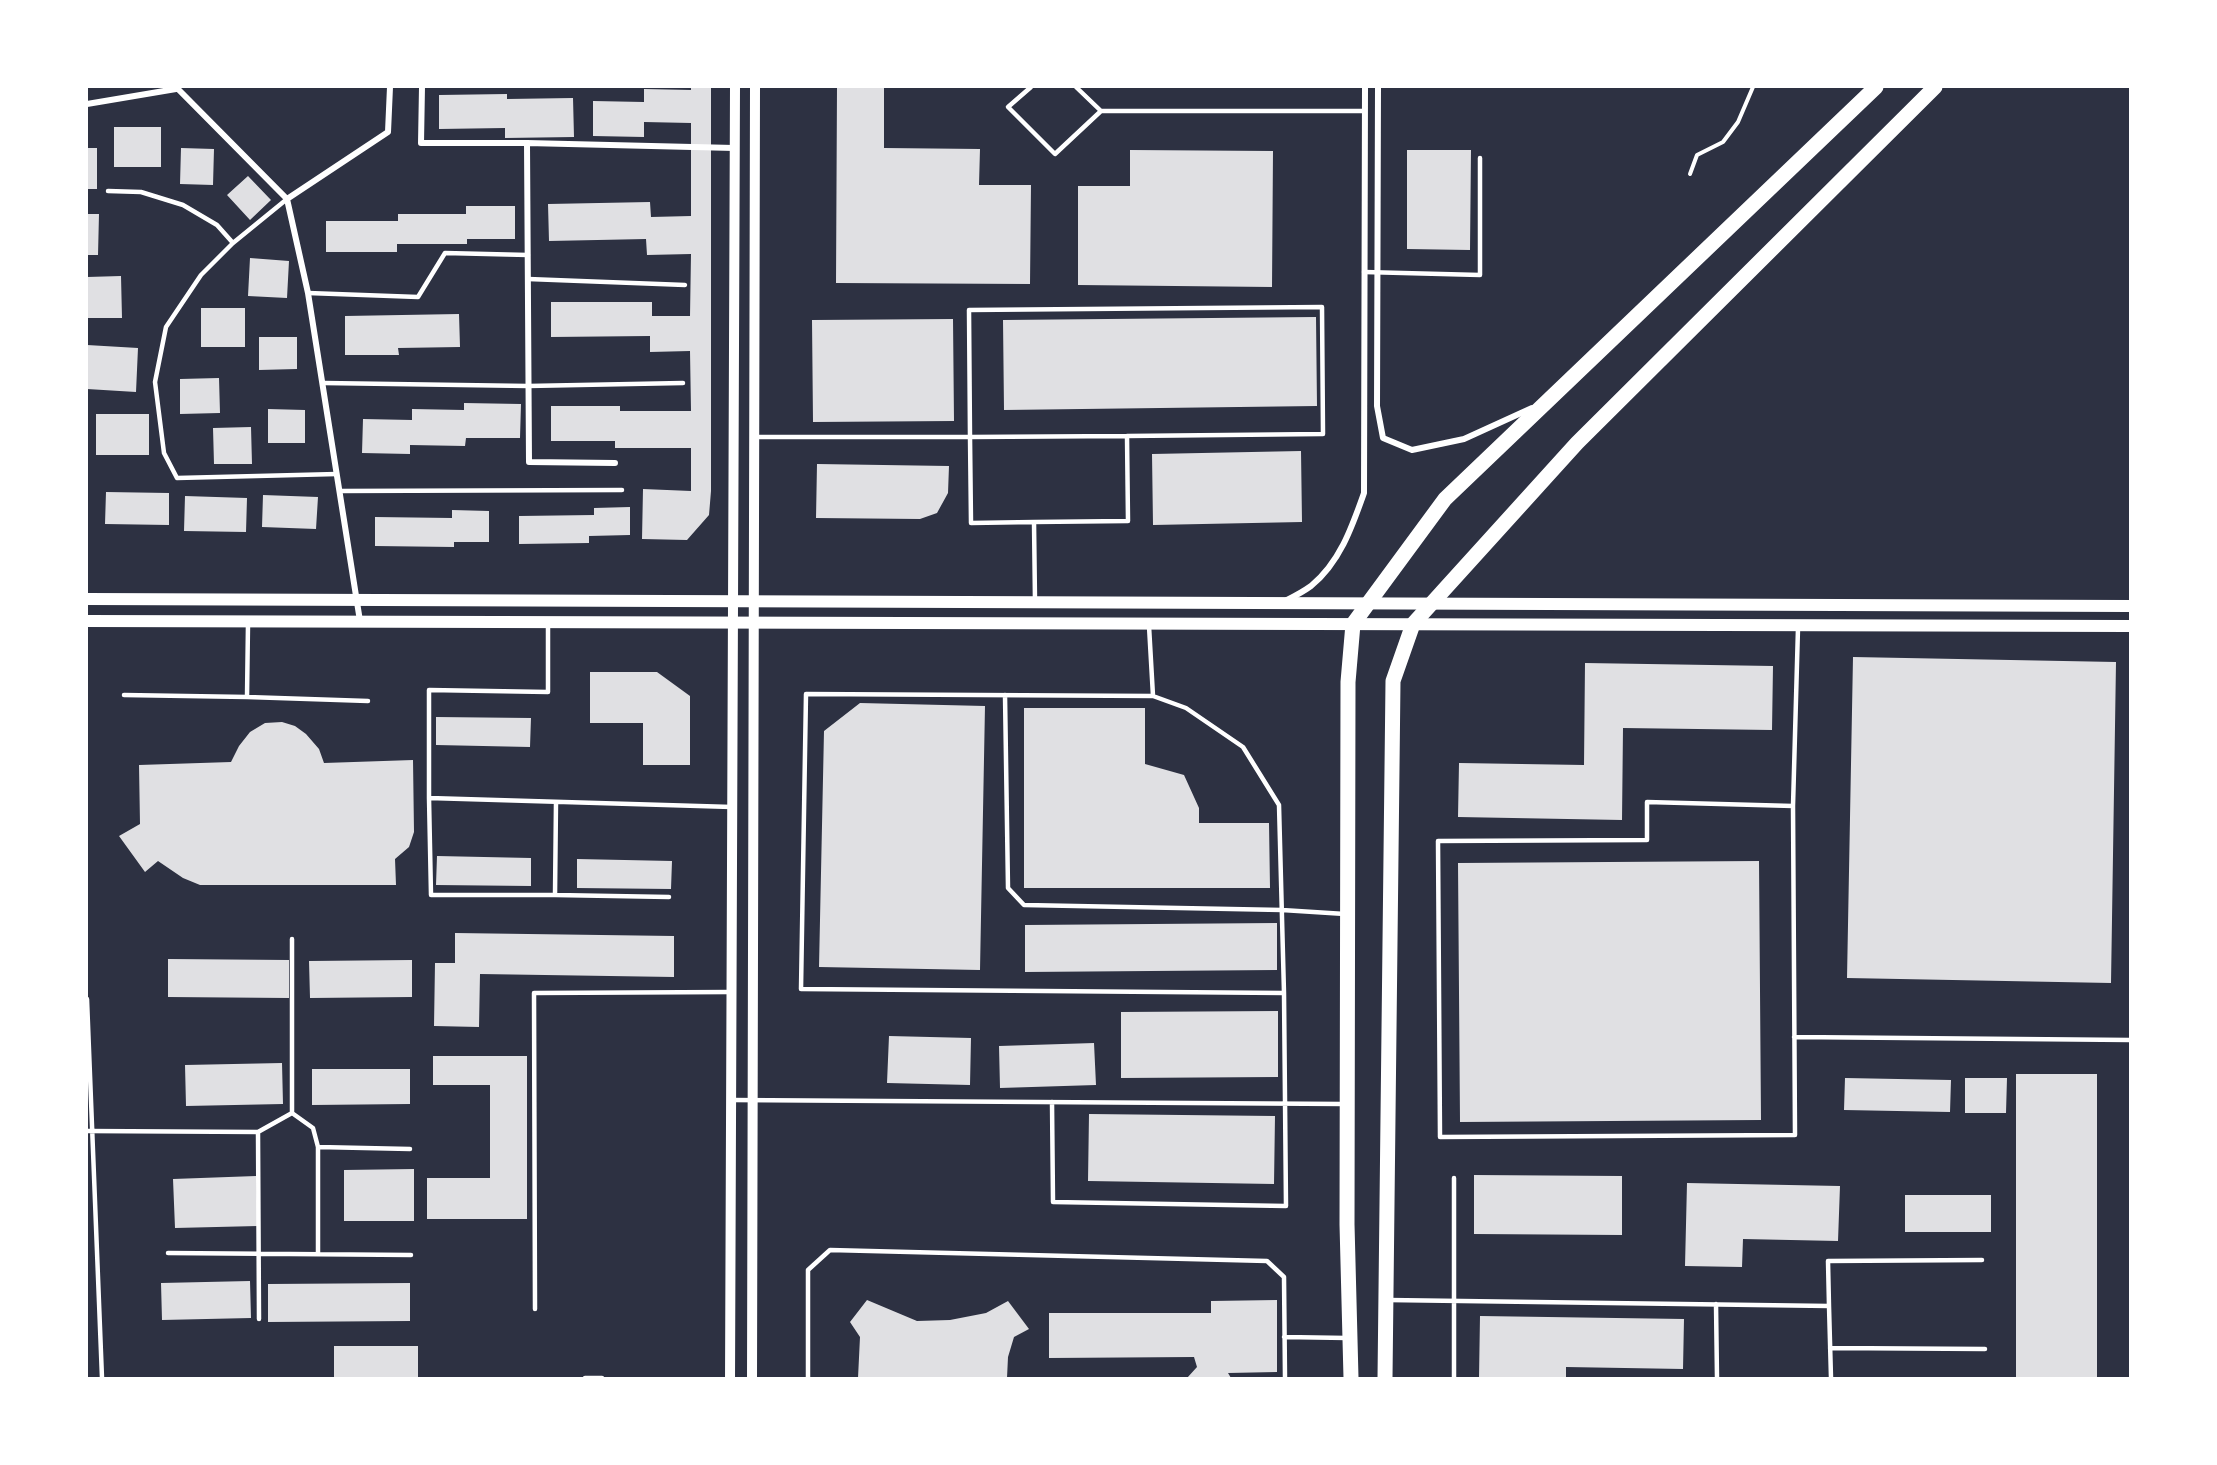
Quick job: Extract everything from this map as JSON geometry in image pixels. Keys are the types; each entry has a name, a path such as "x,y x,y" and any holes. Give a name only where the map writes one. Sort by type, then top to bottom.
{"main road":[{"path":"1351,1378 1348,1104 1348,682 1353,624 1445,499 1876,87"},
{"path":"1385,1378 1393,681 1413,624 1577,443 1935,87"},
{"path":"87,599 357,598 2130,606"},
{"path":"87,621 2130,626"}],"street":[{"path":"287,199 388,132 390,87"},
{"path":"422,87 421,143 734,148"},
{"path":"730,1378 735,87"},
{"path":"752,1378 756,87"},
{"path":"1283,602 1310,587 1326,571 1349,536 1364,494 1365,87"},
{"path":"1378,87 1377,406 1383,438 1412,450 1464,439 1546,402"},
{"path":"87,102 176,88 287,199 308,292 324,384 360,621"},
{"path":"527,143 529,462 615,463"}],"lane":[{"path":"1031,87 1008,107 1055,154 1101,111 1365,111"},
{"path":"1076,87 1101,111"},
{"path":"1364,272 1480,274 1480,158"},
{"path":"108,191 141,192 183,205 217,225 232,243"},
{"path":"287,199 232,243 201,276 166,327 155,382 164,453 177,478 337,474"},
{"path":"308,292 418,297 446,253 528,255"},
{"path":"528,279 685,285"},
{"path":"755,437 969,437 1323,434 1322,307 969,310 969,437 971,523 1128,521 1127,436"},
{"path":"324,384 528,386 683,383"},
{"path":"340,492 622,490"},
{"path":"1034,522 1035,602"},
{"path":"247,697 248,621"},
{"path":"548,622 548,692 429,690 431,895 669,897"},
{"path":"1149,623 1153,696"},
{"path":"1793,806 1647,802 1647,840 1438,841 1440,1137 1795,1135 1793,806 1798,625"},
{"path":"1052,1102 1053,1202 1286,1206 1286,1104 1284,993 1279,805 1243,747 1186,708 1153,696 806,694 801,989 1284,993"},
{"path":"124,695 368,701"},
{"path":"1005,695 1008,888 1024,905 1282,910 1348,914"},
{"path":"429,798 732,807"},
{"path":"555,895 556,802"},
{"path":"292,939 292,1113"},
{"path":"535,1309 534,993 731,992"},
{"path":"87,999 89,1131 102,1378"},
{"path":"1794,1037 2130,1040"},
{"path":"731,1100 1348,1104"},
{"path":"89,1131 258,1132 292,1113"},
{"path":"292,1113 313,1128 318,1147 318,1254"},
{"path":"258,1132 259,1318"},
{"path":"318,1147 410,1149"},
{"path":"1454,1178 1454,1378"},
{"path":"808,1378 808,1270 830,1250 1267,1261 1284,1277 1285,1378"},
{"path":"168,1253 411,1255"},
{"path":"1831,1378 1828,1261 1982,1260"},
{"path":"1385,1300 1829,1306"},
{"path":"1716,1304 1717,1378"},
{"path":"1284,1336 1350,1338"},
{"path":"1830,1348 1985,1349"},
{"path":"585,1378 602,1378"}],"path":[{"path":"1690,174 1697,155 1723,142 1733,129 1753,87"}],"building":[{"path":"691,87 711,87 711,491 709,515 687,540 642,539 643,489 691,491 691,448 615,448 615,441 551,441 551,406 620,406 620,411 691,411 690,351 650,352 650,336 551,337 551,302 652,302 652,316 690,316 691,254 647,255 646,239 549,241 548,204 650,202 651,217 691,216 691,123 644,122 644,137 593,136 593,101 644,102 644,89 691,90"},
{"path":"837,87 884,87 884,148 980,149 979,185 1031,185 1030,284 836,283"},
{"path":"507,94 507,99 573,98 574,137 505,138 505,128 439,129 439,95"},
{"path":"114,127 161,127 161,167 114,167"},
{"path":"87,148 97,148 97,189 87,189"},
{"path":"181,148 214,149 213,185 180,184"},
{"path":"1130,150 1273,151 1272,287 1078,285 1078,186 1130,186"},
{"path":"1407,150 1471,150 1470,250 1407,249"},
{"path":"248,176 271,200 250,220 227,195"},
{"path":"466,206 515,206 515,239 467,239 467,244 397,244 397,252 326,252 326,221 398,221 398,214 466,214"},
{"path":"87,214 99,214 98,255 87,255"},
{"path":"250,258 289,261 287,298 248,296"},
{"path":"121,276 122,318 87,318 87,277"},
{"path":"201,308 245,308 245,347 201,347"},
{"path":"459,314 460,347 398,348 399,355 345,355 345,316"},
{"path":"1316,317 1317,406 1004,410 1003,320"},
{"path":"953,319 954,421 813,422 812,320"},
{"path":"259,337 297,337 297,369 259,370"},
{"path":"87,345 138,348 136,392 87,389"},
{"path":"219,378 220,413 180,414 180,379"},
{"path":"464,403 521,404 520,438 466,438 465,446 410,445 410,454 362,453 363,419 412,420 412,409 464,410"},
{"path":"268,409 305,410 305,443 268,443"},
{"path":"96,414 149,414 149,455 96,455"},
{"path":"251,427 252,464 214,464 213,428"},
{"path":"1301,451 1302,522 1153,525 1152,454"},
{"path":"817,464 949,466 948,493 937,513 920,519 816,518"},
{"path":"106,492 169,493 169,525 105,524"},
{"path":"263,495 318,497 316,529 262,527"},
{"path":"185,496 247,498 246,532 184,531"},
{"path":"630,507 630,535 589,536 589,543 519,544 519,516 594,515 594,508"},
{"path":"452,510 489,511 489,542 454,542 454,547 375,546 375,517 452,518"},
{"path":"1853,657 2116,662 2111,983 1847,978"},
{"path":"1585,663 1773,666 1772,730 1623,728 1622,820 1458,817 1459,763 1584,765"},
{"path":"590,672 657,672 690,696 690,765 643,765 643,723 590,723"},
{"path":"860,703 985,706 980,970 819,967 824,731"},
{"path":"1024,708 1145,708 1145,764 1184,775 1199,808 1199,823 1269,823 1270,888 1024,888"},
{"path":"436,717 531,718 530,747 436,745"},
{"path":"282,722 295,726 306,734 319,749 324,763 413,760 414,832 409,847 395,859 396,885 200,885 183,878 158,861 145,872 119,836 140,824 139,765 231,762 239,746 250,732 265,723"},
{"path":"437,856 531,858 531,886 436,885"},
{"path":"577,859 672,861 671,889 577,888"},
{"path":"1759,861 1761,1120 1460,1122 1458,863"},
{"path":"1277,923 1277,970 1025,972 1025,925"},
{"path":"455,933 674,936 674,977 480,974 479,1027 434,1026 435,963 455,963"},
{"path":"168,959 289,960 289,998 168,997"},
{"path":"412,960 412,997 310,998 309,961"},
{"path":"1278,1011 1278,1077 1121,1078 1121,1012"},
{"path":"889,1036 971,1038 970,1085 887,1083"},
{"path":"1094,1043 1096,1085 1000,1088 999,1046"},
{"path":"433,1056 527,1056 527,1219 427,1219 427,1178 490,1178 490,1085 433,1085"},
{"path":"282,1063 283,1104 186,1106 185,1065"},
{"path":"312,1069 410,1069 410,1104 312,1105"},
{"path":"2016,1074 2097,1074 2097,1378 2016,1378"},
{"path":"1845,1078 1951,1080 1950,1112 1844,1110"},
{"path":"1965,1078 2007,1078 2006,1113 1965,1113"},
{"path":"1089,1114 1275,1116 1274,1184 1088,1181"},
{"path":"414,1169 414,1221 344,1221 344,1170"},
{"path":"1474,1175 1622,1176 1622,1235 1474,1234"},
{"path":"256,1176 258,1226 175,1228 173,1179"},
{"path":"1687,1183 1840,1186 1838,1241 1743,1239 1742,1267 1685,1266"},
{"path":"1905,1195 1991,1195 1991,1232 1905,1232"},
{"path":"250,1281 251,1318 162,1320 161,1283"},
{"path":"410,1283 410,1321 268,1322 268,1284"},
{"path":"867,1300 917,1321 950,1320 986,1313 1008,1301 1029,1329 1014,1337 1008,1357 1007,1378 858,1378 860,1337 850,1322"},
{"path":"1277,1300 1277,1372 1228,1373 1231,1378 1187,1378 1197,1367 1194,1357 1049,1358 1049,1313 1211,1313 1211,1301"},
{"path":"1480,1316 1684,1319 1683,1369 1566,1367 1566,1378 1479,1378"},
{"path":"334,1346 418,1346 418,1378 334,1378"}]}
